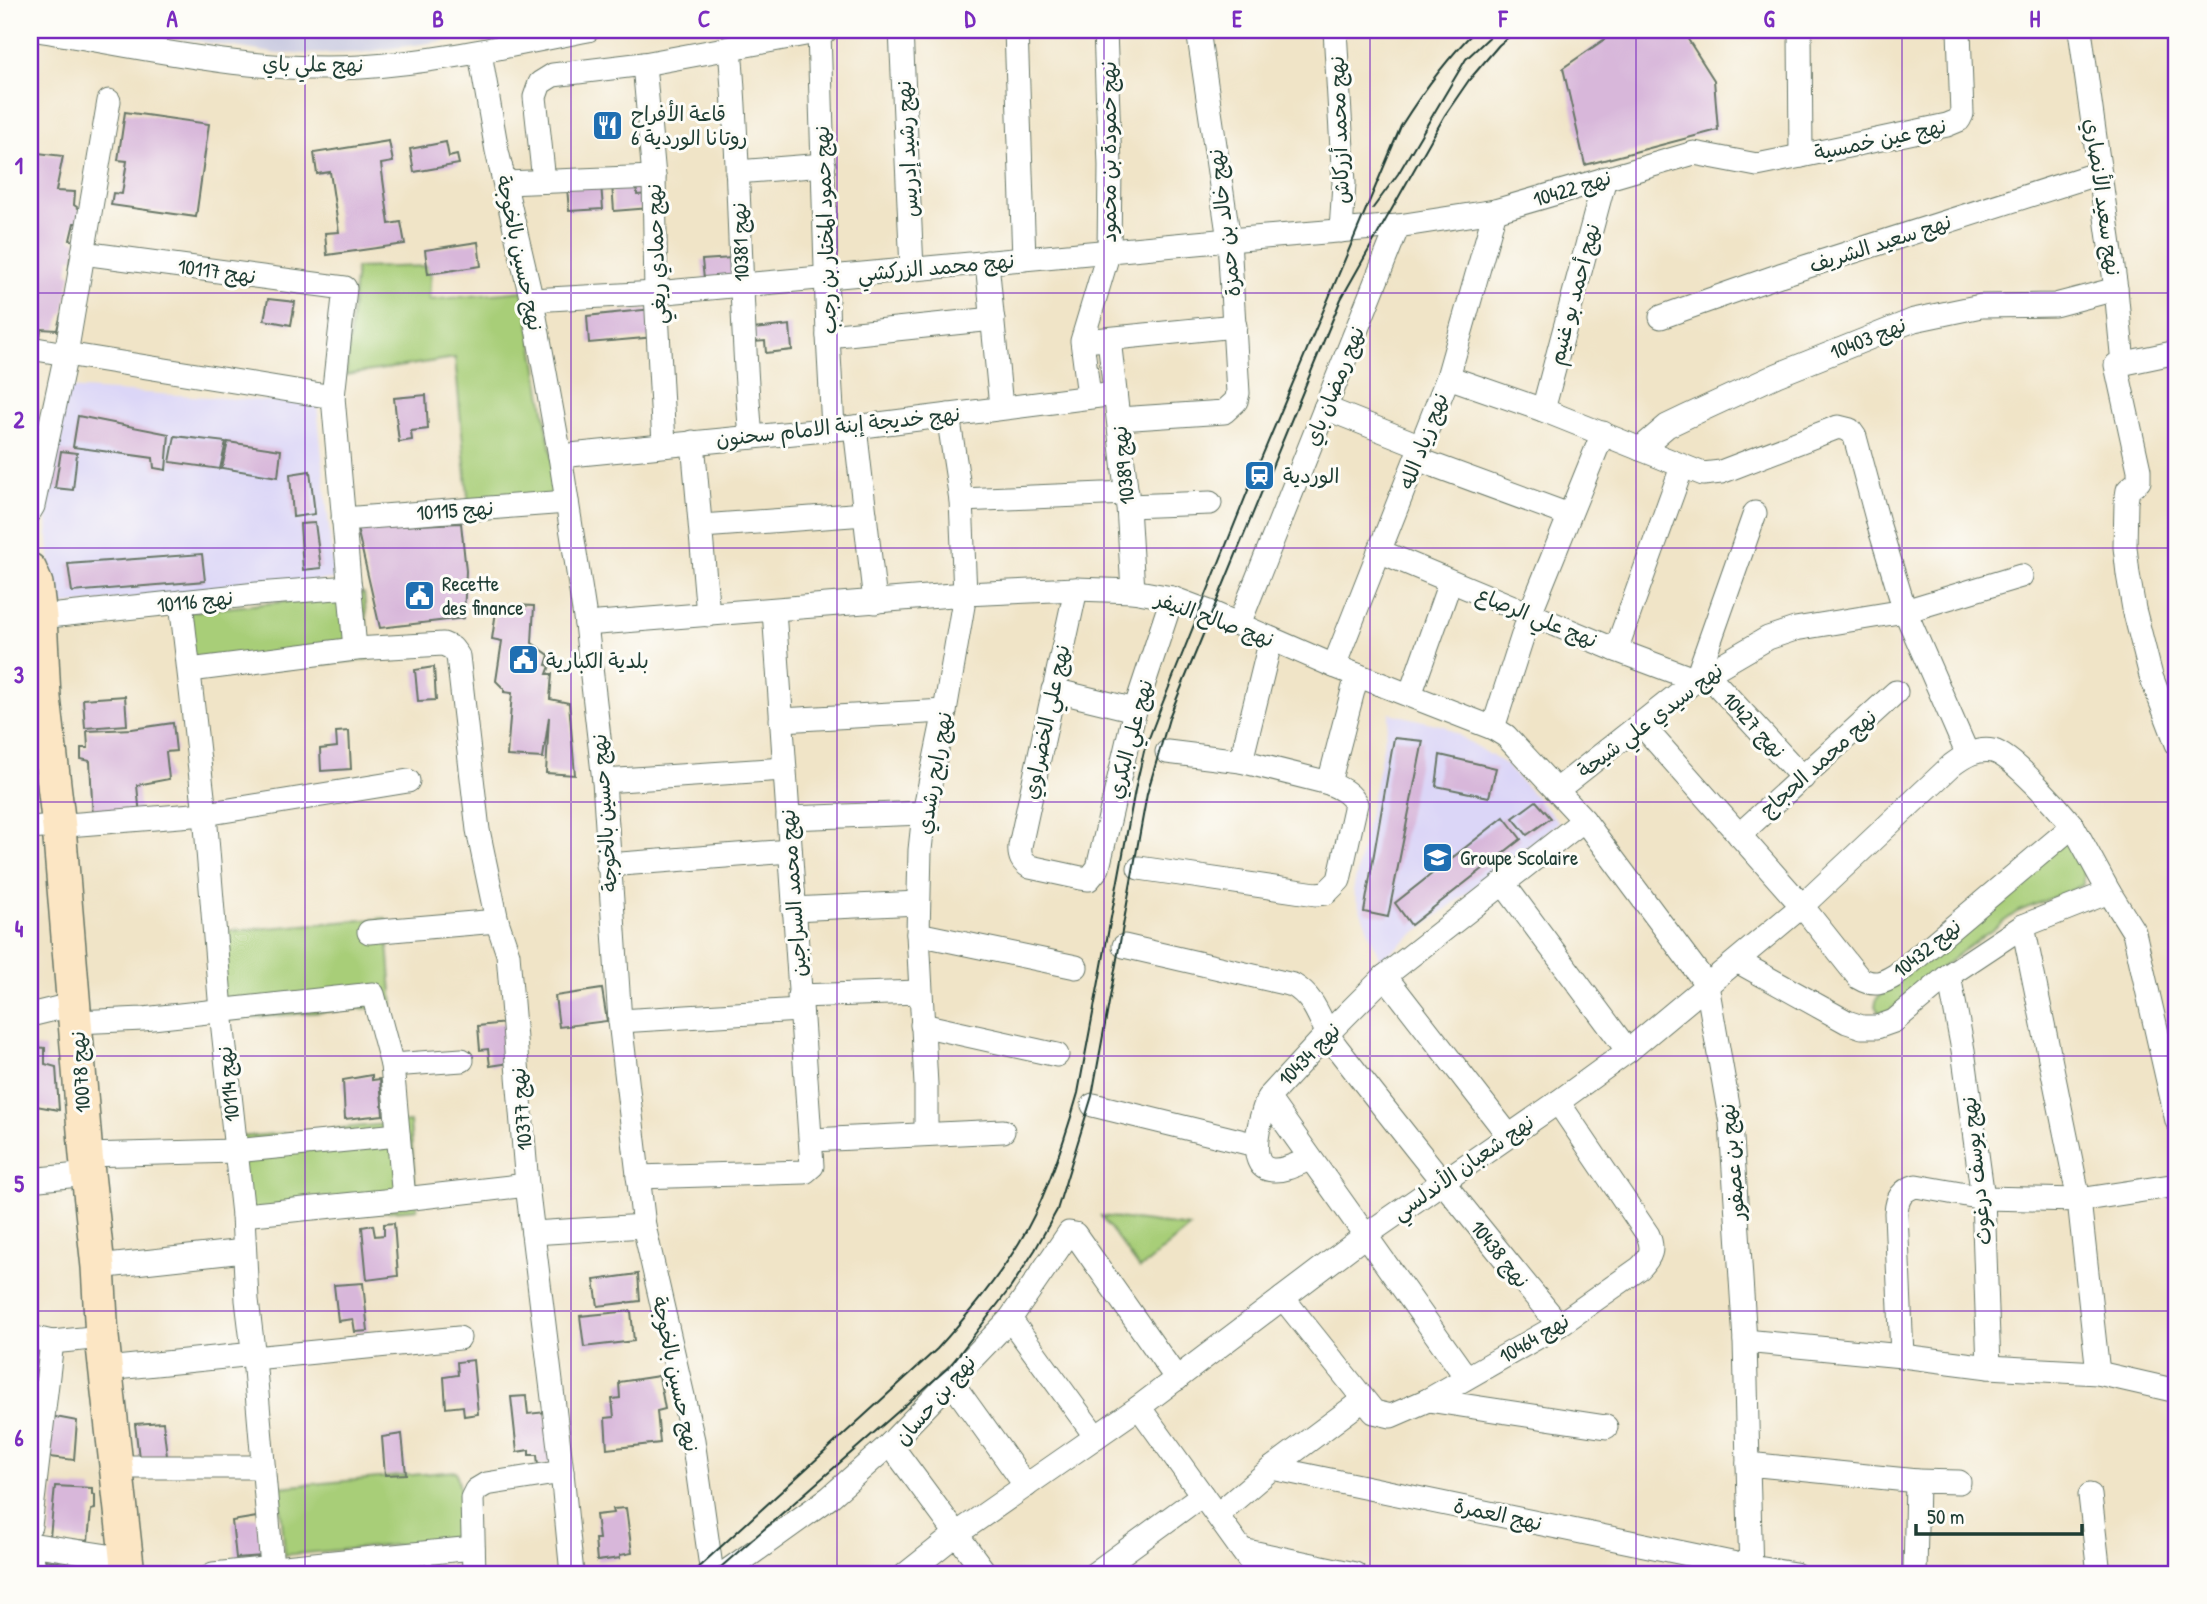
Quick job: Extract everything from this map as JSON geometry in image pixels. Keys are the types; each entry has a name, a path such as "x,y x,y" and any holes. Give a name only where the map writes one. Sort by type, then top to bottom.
{"street":[{"name":"نهج علي باي","path":"37,30 227,61 295,67 360,67 481,53 587,30"},
{"name":"نهج رشيد إدريس","path":"901,30 912,269"},
{"path":"1016,30 1024,259"},
{"name":"نهج حمودة بن محمود","path":"1088,396 1082,341 1109,251 1110,153 1105,30"},
{"name":"نهج خالد بن حمزة","path":"1119,419 1224,412 1236,401 1238,393 1228,240 1198,30"},
{"name":"نهج محمد أزركاش","path":"1335,30 1344,183 1341,231"},
{"name":"نهج عين خمسية","path":"1800,30 1801,156 1947,125 1959,120 1962,114 1959,30"},
{"name":"نهج سعيد الأنصاري","path":"2080,30 2116,289 2120,365 2139,470 2139,481 2129,490 2126,502 2125,547 2134,609 2151,676 2177,744"},
{"path":"544,181 535,97 540,83 553,75 644,64 823,31"},
{"name":"نهج حمود المختار بن رجب","path":"823,31 828,337 844,427 865,513 875,602"},
{"name":"نهج 10381","path":"730,47 744,359 751,437"},
{"name":"نهج حسين بالخوجة","path":"481,53 497,151 532,300 586,624 604,781 620,1021 644,1226 692,1440 712,1574"},
{"name":"نهج حمادي ريغي","path":"644,64 654,177 656,293 664,444"},
{"path":"30,511 45,460 66,354 109,101"},
{"name":"نهج 10422","path":"1341,231 1398,226 1495,211 1694,153 1757,165 1801,156"},
{"path":"737,172 824,165"},
{"name":"نهج سعيد الشريف","path":"1661,317 1780,275 2099,173"},
{"path":"506,183 654,177"},
{"name":"نهج أحمد بو غنيم","path":"1543,410 1605,178"},
{"name":"نهج زياد الله","path":"1334,666 1448,377 1495,211"},
{"name":"نهج رمضان باي","path":"1239,624 1398,226"},
{"name":"نهج محمد الزركشي","path":"532,300 656,293 741,283 1341,231"},
{"name":"نهج 10117","path":"83,254 345,288 333,397 355,649"},
{"path":"987,262 1001,407"},
{"name":"نهج 10403","path":"1640,449 1667,426 1688,416 1777,375 1914,320 1981,306 2055,304 2116,289"},
{"path":"828,337 993,319"},
{"path":"1082,341 1235,326"},
{"name":"نهج 10389","path":"1109,338 1127,499 1133,591"},
{"path":"30,348 333,397"},
{"path":"2120,365 2177,352"},
{"path":"1448,377 1603,433 1682,467 1711,474 1838,427 1850,430 1855,437 1905,611 1967,753 1985,750 2003,755 2056,804 2073,826 2134,932 2177,1121"},
{"name":"نهج خديجة إبنة الامام سحنون","path":"560,456 844,427 1115,394"},
{"path":"1325,408 1419,453 1569,515"},
{"name":"نهج رابح رشدي","path":"926,1133 918,903 925,813 965,594 961,500 948,415"},
{"path":"1493,728 1530,613 1603,433"},
{"path":"693,442 708,615"},
{"path":"1616,650 1682,467"},
{"path":"961,500 1127,499 1210,503"},
{"name":"نهج 10115","path":"343,519 567,502"},
{"path":"702,526 865,513"},
{"path":"1701,677 1755,513"},
{"name":"نهج علي الرصاع","path":"1379,551 1616,650 1701,677"},
{"name":"نهج 10078","path":"30,570 36,584 40,617 37,696 44,827 76,1013 87,1165 117,1467 118,1565"},
{"name":"نهج سيدي علي شيحة","path":"1557,790 1701,677 1768,638 1795,629 1905,611 2021,576"},
{"path":"1410,695 1450,582"},
{"name":"نهج 10116","path":"40,617 350,587"},
{"name":"نهج صالح النيفر","path":"586,624 965,594 1076,589 1133,591 1172,598 1334,666 1493,728 1519,747 1584,820 1707,985"},
{"name":"نهج علي الخضراوي","path":"1076,589 1019,856 1023,863 1030,867 1089,878"},
{"name":"نهج علي البكري","path":"1089,878 1094,876 1098,868 1135,710 1172,598"},
{"name":"نهج 10114","path":"181,602 205,814 220,1011 243,1214 271,1567"},
{"name":"نهج محمد السراجين","path":"638,1177 805,1172 812,1166 774,610"},
{"path":"1241,761 1272,639"},
{"name":"نهج 10377","path":"355,649 443,644 452,648 457,656 478,830 497,921 508,954 527,1185 572,1574"},
{"path":"190,670 355,649"},
{"path":"1329,783 1357,675"},
{"name":"نهج 10427","path":"1701,677 1803,778"},
{"path":"1053,690 1135,710"},
{"name":"نهج محمد الحجاج","path":"1739,835 1896,692"},
{"path":"781,720 945,711"},
{"name":"نهج 10432","path":"1642,724 1802,906 1859,978 1875,984 1885,982 1896,975 2073,826"},
{"path":"1139,867 1316,894 1326,893 1339,880 1356,804 1352,796 1344,790 1329,783 1241,761 1167,752"},
{"name":"نهج شعبان الأندلسي","path":"906,1574 956,1535 1139,1407 1366,1235 1628,1051 1802,906 1967,753"},
{"path":"604,781 784,769"},
{"path":"44,827 205,814 408,781"},
{"path":"788,818 925,813"},
{"name":"نهج 10434","path":"1466,1377 1268,1098 1385,976 1584,820"},
{"path":"608,865 790,851"},
{"path":"1503,883 1628,1051"},
{"path":"1737,961 1847,1022 1862,1027 1877,1027 1894,1021 1949,975 2022,926 2109,892"},
{"path":"793,908 918,903"},
{"path":"369,932 497,921"},
{"path":"2022,926 2079,1200 2098,1373"},
{"path":"918,934 1076,967"},
{"name":"نهج 10438","path":"1124,946 1293,985 1304,991 1313,1001 1326,1035 1559,1325"},
{"name":"نهج يوسف درغوث","path":"1949,975 1983,1198 1989,1367"},
{"path":"1385,976 1509,1136"},
{"name":"نهج بن عصفور","path":"1707,985 1731,1123 1745,1341 1751,1571"},
{"path":"620,1021 919,992"},
{"path":"30,1015 76,1013 143,1019 373,994 392,1065 404,1199"},
{"path":"922,1025 1057,1055"},
{"path":"392,1065 462,1060"},
{"path":"1268,1098 1258,1126 1256,1144 1260,1162 1269,1170 1277,1171 1310,1159"},
{"name":"نهج 10464","path":"1283,1298 1363,1400 1374,1412 1384,1416 1403,1412 1427,1400 1559,1325 1640,1268 1650,1258 1653,1246 1648,1235 1558,1102"},
{"path":"1093,1105 1256,1144"},
{"path":"811,1140 1003,1131"},
{"path":"30,1180 87,1165 398,1135"},
{"path":"243,1214 527,1185"},
{"path":"1902,1356 1896,1213 1900,1195 1908,1189 1916,1186 1983,1198 2079,1200 2177,1185"},
{"path":"533,1233 644,1226"},
{"name":"نهج بن حسان","path":"986,1574 890,1444 1010,1319 1066,1235 1075,1234 1177,1378"},
{"path":"98,1267 244,1251"},
{"path":"1010,1319 1096,1437"},
{"path":"30,1526 41,1340 104,1353 254,1356 460,1338"},
{"path":"1745,1341 1989,1367 2098,1373 2177,1391"},
{"path":"950,1380 1026,1486"},
{"path":"1217,1515 1272,1468 1363,1400"},
{"path":"1427,1400 1606,1427"},
{"path":"1139,1407 1259,1574"},
{"path":"723,1574 829,1498 890,1444"},
{"path":"1748,1464 1959,1482"},
{"path":"117,1467 263,1467"},
{"name":"نهج العمرة","path":"1272,1468 1751,1571 1796,1574"},
{"path":"474,1574 472,1498 480,1487 562,1472"},
{"path":"1914,1574 1917,1480"},
{"path":"1094,1574 1202,1495"},
{"path":"2090,1496 2099,1574"},
{"path":"30,1544 118,1565"},
{"path":"213,1574 473,1548"},
{"path":"1242,1550 1355,1574"},
{"path":"30,1551 36,1574"}],"shaded area":[{"path":"129,30 505,30 359,53 278,54"},
{"path":"66,388 317,404 334,579 52,606 46,503"},
{"name":"Groupe Scolaire","path":"1390,713 1444,726 1505,764 1559,822 1380,960 1353,891"}],"green space":[{"path":"431,266 429,300 524,291 561,511 470,518 455,358 346,375 356,268"},
{"path":"364,593 370,659 185,679 178,613"},
{"path":"2071,835 2083,856 2083,885 2017,912 1959,954 1888,1012 1880,1013 1875,1006 1877,998"},
{"path":"386,918 393,1006 215,1021 208,933"},
{"path":"410,1122 417,1209 235,1224 228,1138"},
{"path":"1101,1216 1190,1227 1140,1269"},
{"path":"456,1471 471,1538 285,1555 279,1487"}],"building":[{"path":"1618,30 1682,30 1714,80 1718,130 1585,165 1563,68"},
{"path":"125,112 209,124 196,217 111,205 113,193 122,194 127,161 118,160"},
{"path":"389,141 393,162 381,164 389,224 401,222 405,244 327,255 325,233 339,232 330,172 317,174 314,153"},
{"path":"446,142 449,157 457,155 459,164 414,172 410,149"},
{"path":"38,153 63,156 56,191 75,192 74,205 81,210 80,223 74,223 70,240 77,241 74,258 70,258 68,273 71,274 64,314 61,314 57,330 41,329 40,337 30,336 30,187"},
{"path":"636,182 637,195 649,194 650,208 614,211 612,184"},
{"path":"601,184 603,209 569,211 567,187"},
{"path":"478,242 481,266 428,274 425,250"},
{"path":"732,258 734,276 704,279 702,260"},
{"path":"268,299 295,302 291,325 264,320"},
{"path":"652,309 655,337 589,343 587,316"},
{"path":"790,325 792,350 766,353 765,341 754,342 753,329"},
{"path":"426,395 428,429 411,431 412,440 399,442 394,398"},
{"path":"78,416 169,434 166,470 154,468 153,458 73,447"},
{"path":"30,429 43,431 30,482"},
{"path":"175,436 226,442 220,469 170,462"},
{"path":"228,442 281,450 278,477 222,468"},
{"path":"61,451 77,453 73,490 55,488"},
{"path":"310,471 315,514 293,517 290,474"},
{"path":"315,523 321,568 303,570 300,524"},
{"name":"Recette des finance","path":"461,523 466,571 464,618 380,628 357,528"},
{"path":"202,554 205,581 72,592 68,564"},
{"path":"497,604 534,606 532,643 549,655 546,665 550,666 547,674 552,674 550,699 569,703 575,775 546,773 549,717 543,758 507,756 512,693 504,692 496,681 502,641 492,639"},
{"path":"434,667 436,700 418,701 415,670"},
{"path":"125,696 127,725 85,728 83,699"},
{"path":"173,723 176,751 166,752 169,779 137,785 140,816 93,820 90,761 81,759 81,748 88,748 87,731 132,729"},
{"path":"349,731 351,769 321,771 320,749 337,747 336,732"},
{"path":"1394,738 1423,741 1388,917 1364,912"},
{"path":"1440,755 1496,768 1489,797 1436,786"},
{"path":"1536,801 1551,818 1527,835 1513,818"},
{"path":"1504,817 1521,839 1411,925 1395,903"},
{"path":"602,989 607,1021 559,1027 555,996"},
{"path":"506,1023 510,1063 490,1066 488,1049 480,1050 478,1026"},
{"path":"34,1047 45,1048 45,1064 56,1067 59,1110 30,1105 30,1050 33,1051"},
{"path":"372,1075 372,1080 380,1079 383,1115 345,1119 343,1080"},
{"path":"394,1223 398,1276 367,1280 362,1227 373,1225 375,1236 384,1235 384,1224"},
{"path":"638,1274 640,1301 598,1306 594,1280"},
{"path":"363,1283 368,1331 355,1332 353,1319 338,1321 334,1285"},
{"path":"631,1311 634,1341 584,1347 580,1316"},
{"path":"473,1360 478,1414 464,1416 463,1406 446,1408 444,1377 458,1375 457,1362"},
{"path":"659,1376 665,1409 657,1411 660,1443 607,1449 605,1418 614,1417 612,1399 620,1398 619,1382"},
{"path":"526,1396 528,1414 546,1412 555,1463 538,1465 537,1455 529,1455 529,1450 517,1452 511,1397"},
{"path":"45,1415 77,1421 74,1460 41,1456"},
{"path":"163,1422 167,1456 139,1458 135,1424"},
{"path":"402,1434 406,1474 385,1475 382,1437"},
{"path":"55,1486 92,1488 95,1509 91,1510 88,1541 50,1537"},
{"path":"626,1508 632,1553 620,1555 620,1558 597,1561 595,1539 599,1539 596,1515 614,1513 613,1509"},
{"path":"257,1517 263,1556 236,1558 232,1521"},
{"path":"45,1560 77,1565 100,1574 43,1574"}],"tram line":[{"path":"691,1574 937,1349 991,1285 1028,1227 1053,1170 1078,1093 1144,751 1255,473 1401,126 1436,76 1476,30"},
{"path":"1373,208 1398,174 1466,59 1497,30"},
{"path":"713,1574 950,1366 1011,1287 1057,1210 1092,1096 1147,794 1170,715 1341,299 1445,115 1469,80 1499,45 1517,30"}],"place":[{"name":"قاعة الأفراح روتانا الوردية 6","path":"608,125"},
{"name":"الوردية","path":"1260,475"},
{"name":"Recette des finance","path":"419,595"},
{"name":"بلدية الكبارية","path":"523,660"},
{"name":"Groupe Scolaire","path":"1437,857"}]}
